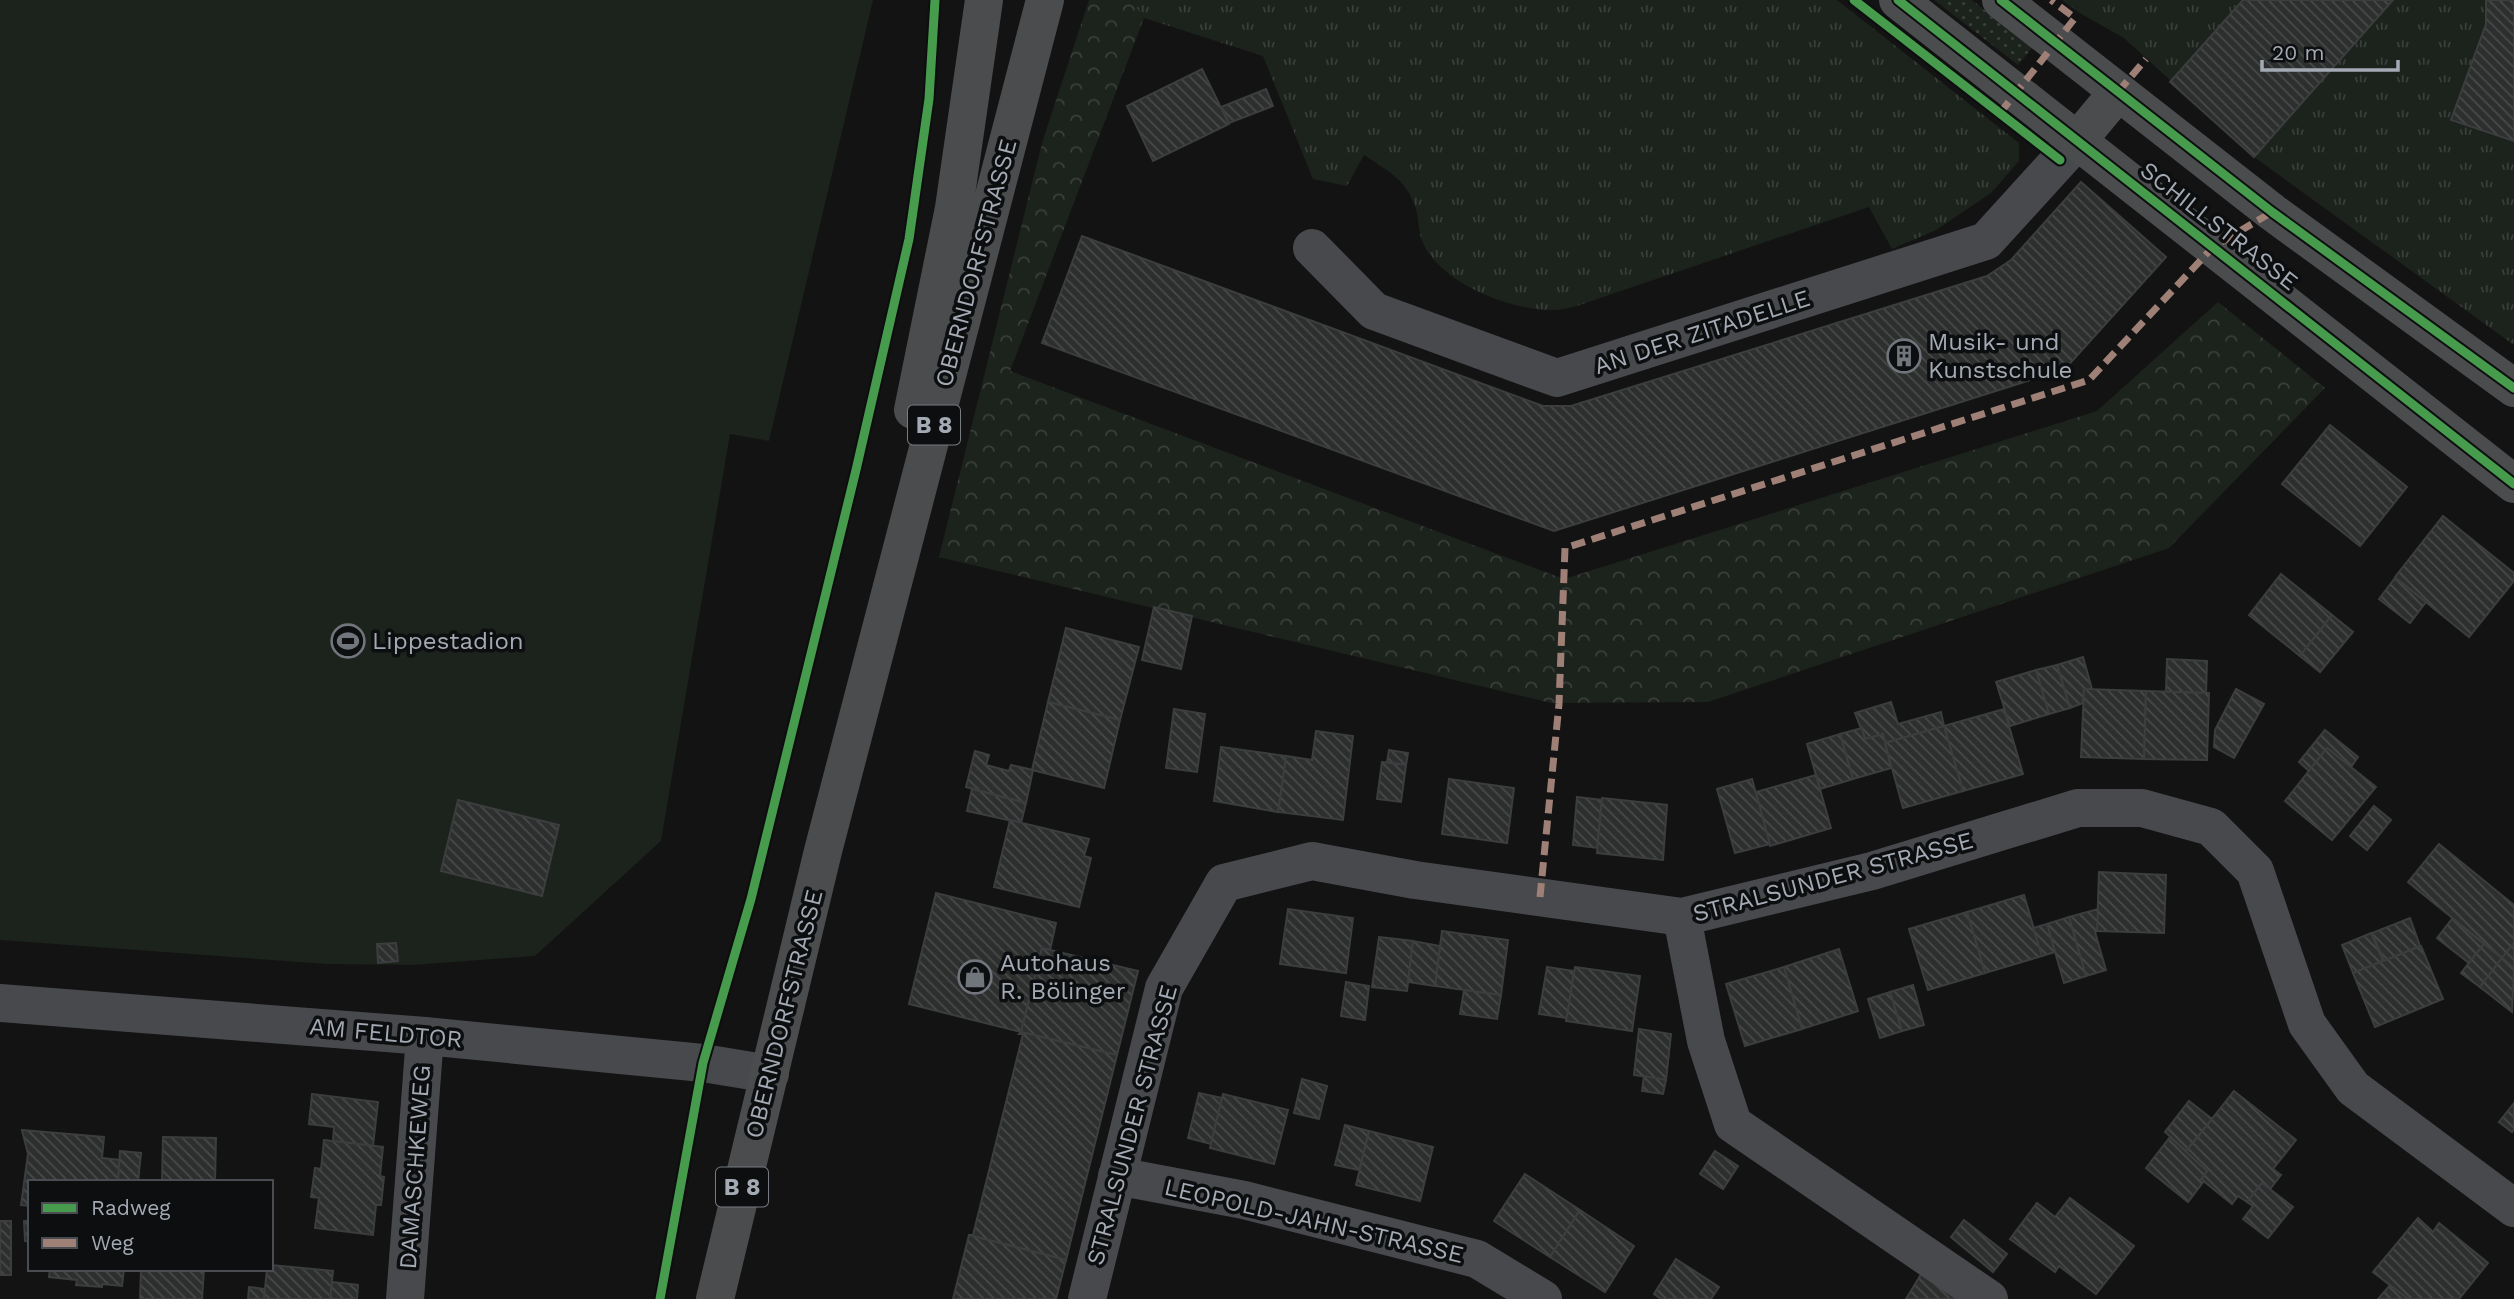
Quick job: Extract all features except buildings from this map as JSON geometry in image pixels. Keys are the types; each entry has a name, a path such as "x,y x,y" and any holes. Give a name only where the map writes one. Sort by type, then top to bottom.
{"main road":[{"name":"OBERNDORFSTRASSE","path":"715,1299 823,851 1045,0"},
{"name":"SCHILLSTRASSE","path":"1898,0 2514,484"},
{"name":"SCHILLSTRASSE","path":"2001,0 2272,212 2514,388"},
{"name":"OBERNDORFSTRASSE","path":"823,851 954,208 981,5"},
{"path":"2078,139 2118,92"}],"street":[{"name":"AN DER ZITADELLE","path":"1312,248 1374,312 1557,378 1986,241 2078,139"},
{"name":"STRALSUNDER STRASSE","path":"1087,1299 1164,988 1224,883 1312,862 1415,880 1682,917 1872,871 2078,808 2142,808 2211,827 2255,871 2307,1024 2353,1088 2514,1208"},
{"path":"1682,917 1706,1041 1733,1124 1989,1299"},
{"name":"AM FELDTOR","path":"0,1003 425,1036 703,1063 770,1074"},
{"name":"DAMASCHKEWEG","path":"405,1299 425,1036"},
{"name":"LEOPOLD-JAHN-STRASSE","path":"1117,1176 1244,1200 1477,1259 1543,1299"}],"green space":[{"name":"Lippestadion","path":"0,0 873,0 769,441 730,434 661,841 535,956 412,965 327,964 0,940"},
{"path":"1089,0 1131,0 1144,18 1010,371 1564,579 2097,411 2218,302 2325,388 2169,548 1708,702 1551,703 939,557 1042,143"},
{"path":"1131,0 1837,0 2019,143 2019,161 1991,193 1936,230 1892,249 1869,207 1577,306 1559,310 1536,309 1477,291 1443,269 1430,255 1422,240 1417,213 1409,193 1397,178 1364,155 1347,186 1313,179 1263,56 1144,18"},
{"path":"1934,0 1972,0 2032,48 2018,65"},
{"path":"2062,0 2514,0 2514,345 2254,157 2124,38"}],"marked path":[{"path":"2000,113 2075,18 2051,0"},
{"path":"2118,92 2146,59"},
{"path":"1540,897 1559,704 1565,548 2089,380 2213,247 2272,212"}],"cycle path":[{"path":"660,1299 703,1063 751,899 856,470 909,239 929,99 935,0"},
{"path":"1854,0 2060,160"},
{"path":"1898,0 2514,484"},
{"path":"2001,0 2272,212 2514,388"}],"place":[{"name":"Musik- und Kunstschule","path":"1904,356"},
{"name":"Lippestadion","path":"348,641"},
{"name":"Autohaus R. Bölinger","path":"975,977"}]}
